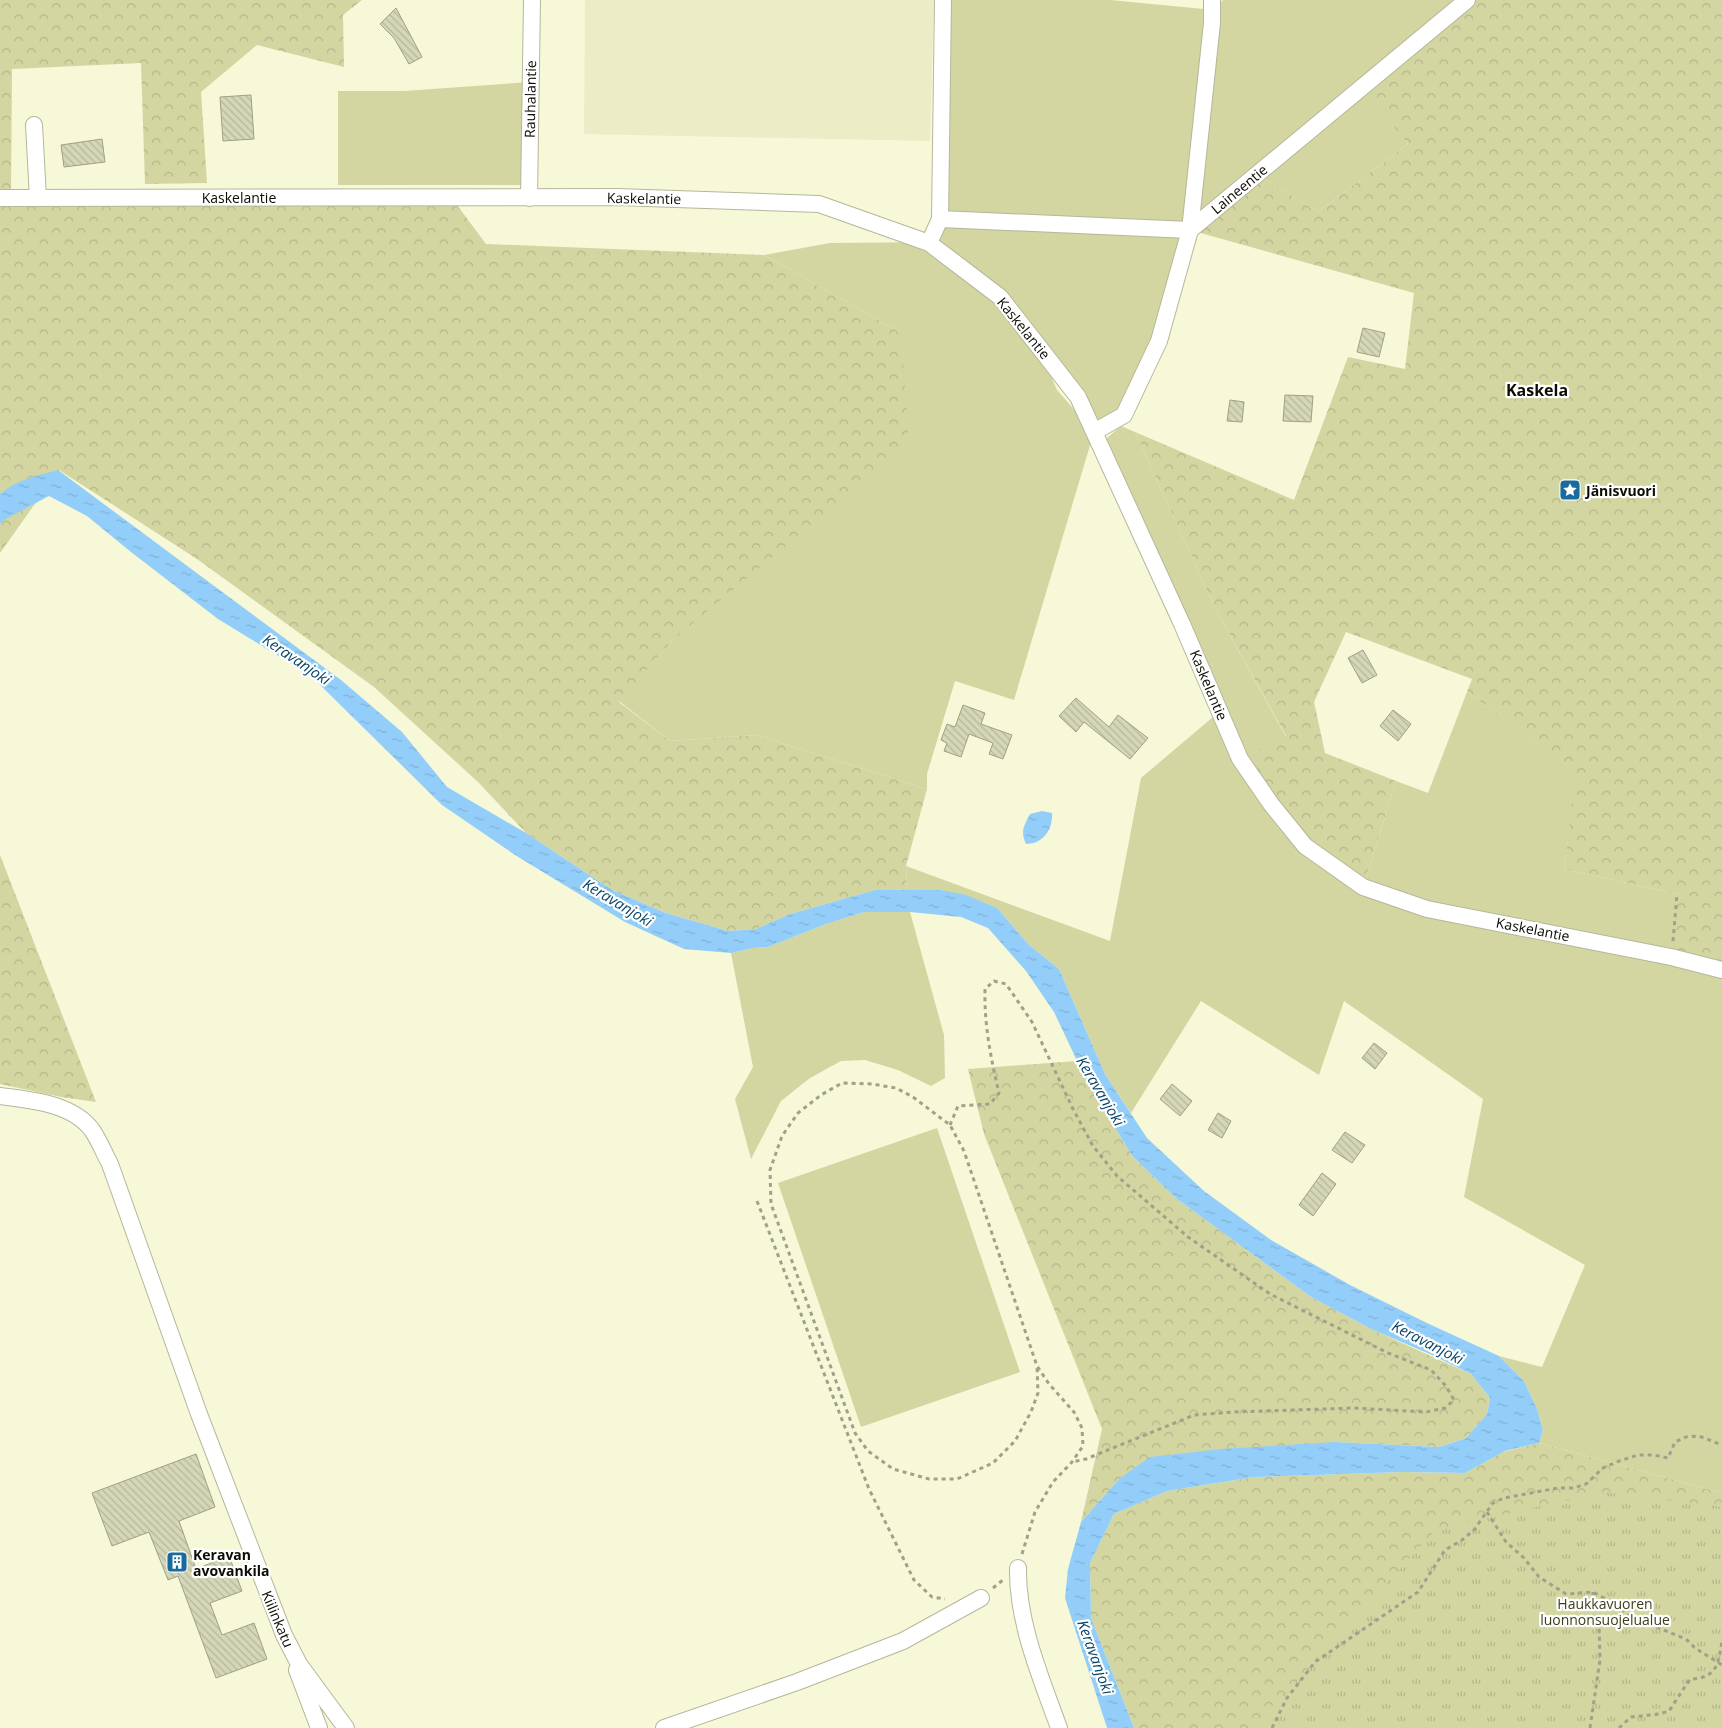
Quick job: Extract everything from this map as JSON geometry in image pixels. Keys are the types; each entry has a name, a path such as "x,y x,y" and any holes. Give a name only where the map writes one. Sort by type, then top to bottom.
{"street":[{"name":"Rauhalantie","path":"529,198 532,0"},
{"path":"930,243 940,219 943,0"},
{"path":"1094,432 1124,415 1159,341 1190,230 1212,23 1212,0"},
{"name":"Laineentie","path":"1190,230 1467,0"},
{"path":"34,125 38,198"},
{"name":"Kaskelantie","path":"0,198 617,197 819,204 930,243 1000,297 1078,396 1182,624 1240,759 1270,804 1305,846 1363,887 1427,909 1672,957 1722,970"},
{"path":"940,219 1190,230"},
{"name":"Kiilinkatu","path":"0,1096 58,1108 77,1116 92,1129 110,1164 198,1414 284,1635 299,1664 346,1728"},
{"path":"1018,1568 1021,1607 1059,1728"},
{"path":"664,1728 797,1682 903,1640 981,1598"},
{"path":"284,1635 318,1728"}],"path":[{"path":"1672,957 1677,894"},
{"path":"950,1125 958,1106 990,1104 999,1094 984,1014 985,989 994,981 1006,984 1032,1022 1073,1109 1093,1146 1118,1176 1188,1237 1270,1294 1388,1353 1432,1370 1446,1386 1454,1400 1444,1408 1426,1412 1354,1408 1194,1415 1086,1459 1072,1462"},
{"path":"842,1083 872,1084 896,1088 913,1097 950,1125 964,1151 1036,1366 1038,1393 1031,1412 1015,1441 993,1463 957,1479 929,1479 893,1469 868,1451 855,1433 771,1204 770,1170 782,1136 798,1113 821,1095 842,1083"},
{"path":"757,1201 880,1511 914,1580 932,1597 949,1600"},
{"path":"981,1598 1018,1568 1024,1543 1035,1512 1053,1482 1072,1462 1083,1446 1082,1428 1074,1412 1036,1366"},
{"path":"1272,1728 1287,1698 1315,1662 1418,1592 1445,1550 1468,1535 1493,1503 1504,1498 1558,1488 1573,1488 1586,1484 1603,1468 1638,1455 1654,1455 1668,1458 1675,1442 1686,1437 1699,1436 1722,1445"},
{"path":"1487,1512 1506,1542 1524,1558 1538,1577 1566,1594 1593,1592 1620,1607 1629,1616 1686,1638 1695,1648 1709,1655 1720,1664"},
{"path":"1590,1728 1600,1660 1599,1625 1592,1615 1593,1592"},
{"path":"1619,1728 1631,1717 1669,1711 1690,1679 1706,1677 1720,1664 1722,1641"}],"shaded area":[{"path":"585,0 934,0 930,141 584,134"}],"green space":[{"path":"0,0 362,0 343,15 344,67 257,45 201,92 207,183 145,184 141,63 12,69 11,190 0,190"},
{"path":"943,0 1110,0 1214,10 1223,0 1467,0 1362,87 1408,144 1318,212 1257,174 1190,230 1124,415 1094,432 1014,700 955,681 927,774 927,789 756,735 670,741 619,701 674,639 901,333 764,255 830,243 940,242","holes":["1038,347 1092,430 1057,390"]},
{"path":"1467,0 1722,0 1722,970 1671,957 1677,894 1564,869 1576,771 1467,692 1472,679 1346,632 1314,702 1325,753 1396,781 1363,887 1305,846 1240,759 1286,736 1215,608 1135,432 1294,500 1348,357 1405,369 1414,293 1190,230 1257,174 1318,212 1408,144 1361,87"},
{"path":"530,82 529,185 338,185 338,91 404,91"},
{"path":"0,197 451,197 486,244 764,255 901,333 909,443 674,639 619,702 670,741 756,735 927,789 906,866 907,890 875,890 790,914 756,929 728,931 666,913 612,890 526,833 478,782 374,687 197,559 59,470 0,553"},
{"path":"1121,426 1135,432 1215,608 1286,737 1240,759 1363,887 1396,781 1428,793 1467,692 1577,771 1564,869 1677,894 1672,957 1722,970 1722,1493 1539,1443 1543,1430 1537,1409 1524,1381 1499,1356 1542,1367 1585,1265 1464,1197 1483,1099 1344,1001 1319,1075 1201,1001 1131,1113 1105,1074 1059,969 1029,945 997,908 941,890 907,890 906,866 1110,941 1141,778 1220,711 1100,444"},
{"path":"0,855 96,1102 61,1097 0,1084"},
{"path":"864,912 910,912 944,1035 945,1078 931,1086 898,1070 865,1060 841,1061 810,1078 781,1101 751,1159 735,1099 753,1067 731,953 768,947 826,924"},
{"path":"1077,1061 1088,1084 1133,1157 1177,1199 1311,1297 1371,1329 1471,1374 1490,1398 1487,1414 1466,1438 1439,1447 1336,1442 1119,1479 1081,1522 1102,1429 984,1134 968,1069"},
{"path":"937,1128 1020,1372 861,1427 778,1183"},
{"path":"1539,1443 1722,1493 1722,1728 1134,1728 1091,1618 1090,1563 1114,1514 1167,1491 1254,1477 1403,1472 1465,1473 1503,1452"},
{"name":"Haukkavuoren luonnonsuojelualue","path":"1605,1492 1722,1507 1722,1728 1252,1728 1437,1529"}],"water":[{"name":"Keravanjoki","path":"58,470 341,680 402,732 447,787 526,833 612,890 666,913 728,931 756,929 790,914 875,890 941,890 966,895 997,908 1029,945 1059,969 1105,1074 1147,1138 1204,1191 1271,1240 1350,1285 1499,1356 1524,1381 1537,1409 1543,1430 1539,1443 1505,1451 1465,1473 1403,1472 1254,1477 1167,1491 1114,1514 1090,1563 1091,1618 1134,1728 1107,1728 1065,1598 1068,1569 1081,1522 1119,1479 1150,1457 1221,1449 1336,1442 1439,1447 1466,1438 1487,1414 1490,1398 1471,1374 1371,1329 1311,1297 1177,1199 1133,1157 1088,1084 1054,1012 1026,971 988,928 961,917 910,912 864,912 826,924 768,947 731,953 684,949 625,922 515,855 442,805 310,675 218,619 87,516 49,496 0,524 0,494 20,482"},
{"path":"1042,811 1052,813 1049,830 1042,839 1026,844 1023,832 1026,822 1030,814"}],"building":[{"path":"396,8 422,57 409,64 394,38 380,24"},
{"path":"251,95 254,139 223,141 220,97"},
{"path":"102,139 105,162 64,167 61,145"},
{"path":"1363,328 1385,333 1379,357 1357,352"},
{"path":"1285,395 1313,396 1311,422 1283,421"},
{"path":"1230,400 1244,402 1242,422 1227,421"},
{"path":"1363,650 1377,675 1362,683 1348,658"},
{"path":"1076,698 1109,727 1118,715 1148,738 1130,759 1084,722 1076,732 1059,716"},
{"path":"963,705 985,713 981,724 1012,735 1003,759 989,754 993,743 969,734 961,757 944,751 947,743 941,740 947,724 955,727"},
{"path":"1393,710 1411,724 1398,741 1380,726"},
{"path":"1374,1043 1387,1053 1375,1069 1362,1058"},
{"path":"1172,1084 1192,1101 1180,1116 1160,1099"},
{"path":"1218,1113 1231,1121 1222,1138 1208,1130"},
{"path":"1345,1132 1365,1145 1352,1163 1332,1150"},
{"path":"1322,1173 1336,1184 1313,1216 1299,1205"},
{"name":"Keravan avovankila","path":"196,1454 215,1507 179,1521 196,1569 229,1556 242,1591 210,1603 222,1635 254,1623 267,1659 216,1678 178,1576 168,1580 149,1532 112,1546 92,1493"}],"place":[{"name":"Jänisvuori","path":"1570,490"},
{"name":"Keravan avovankila","path":"177,1562"}],"district":[{"name":"Kaskela","path":"1537,390"}]}
